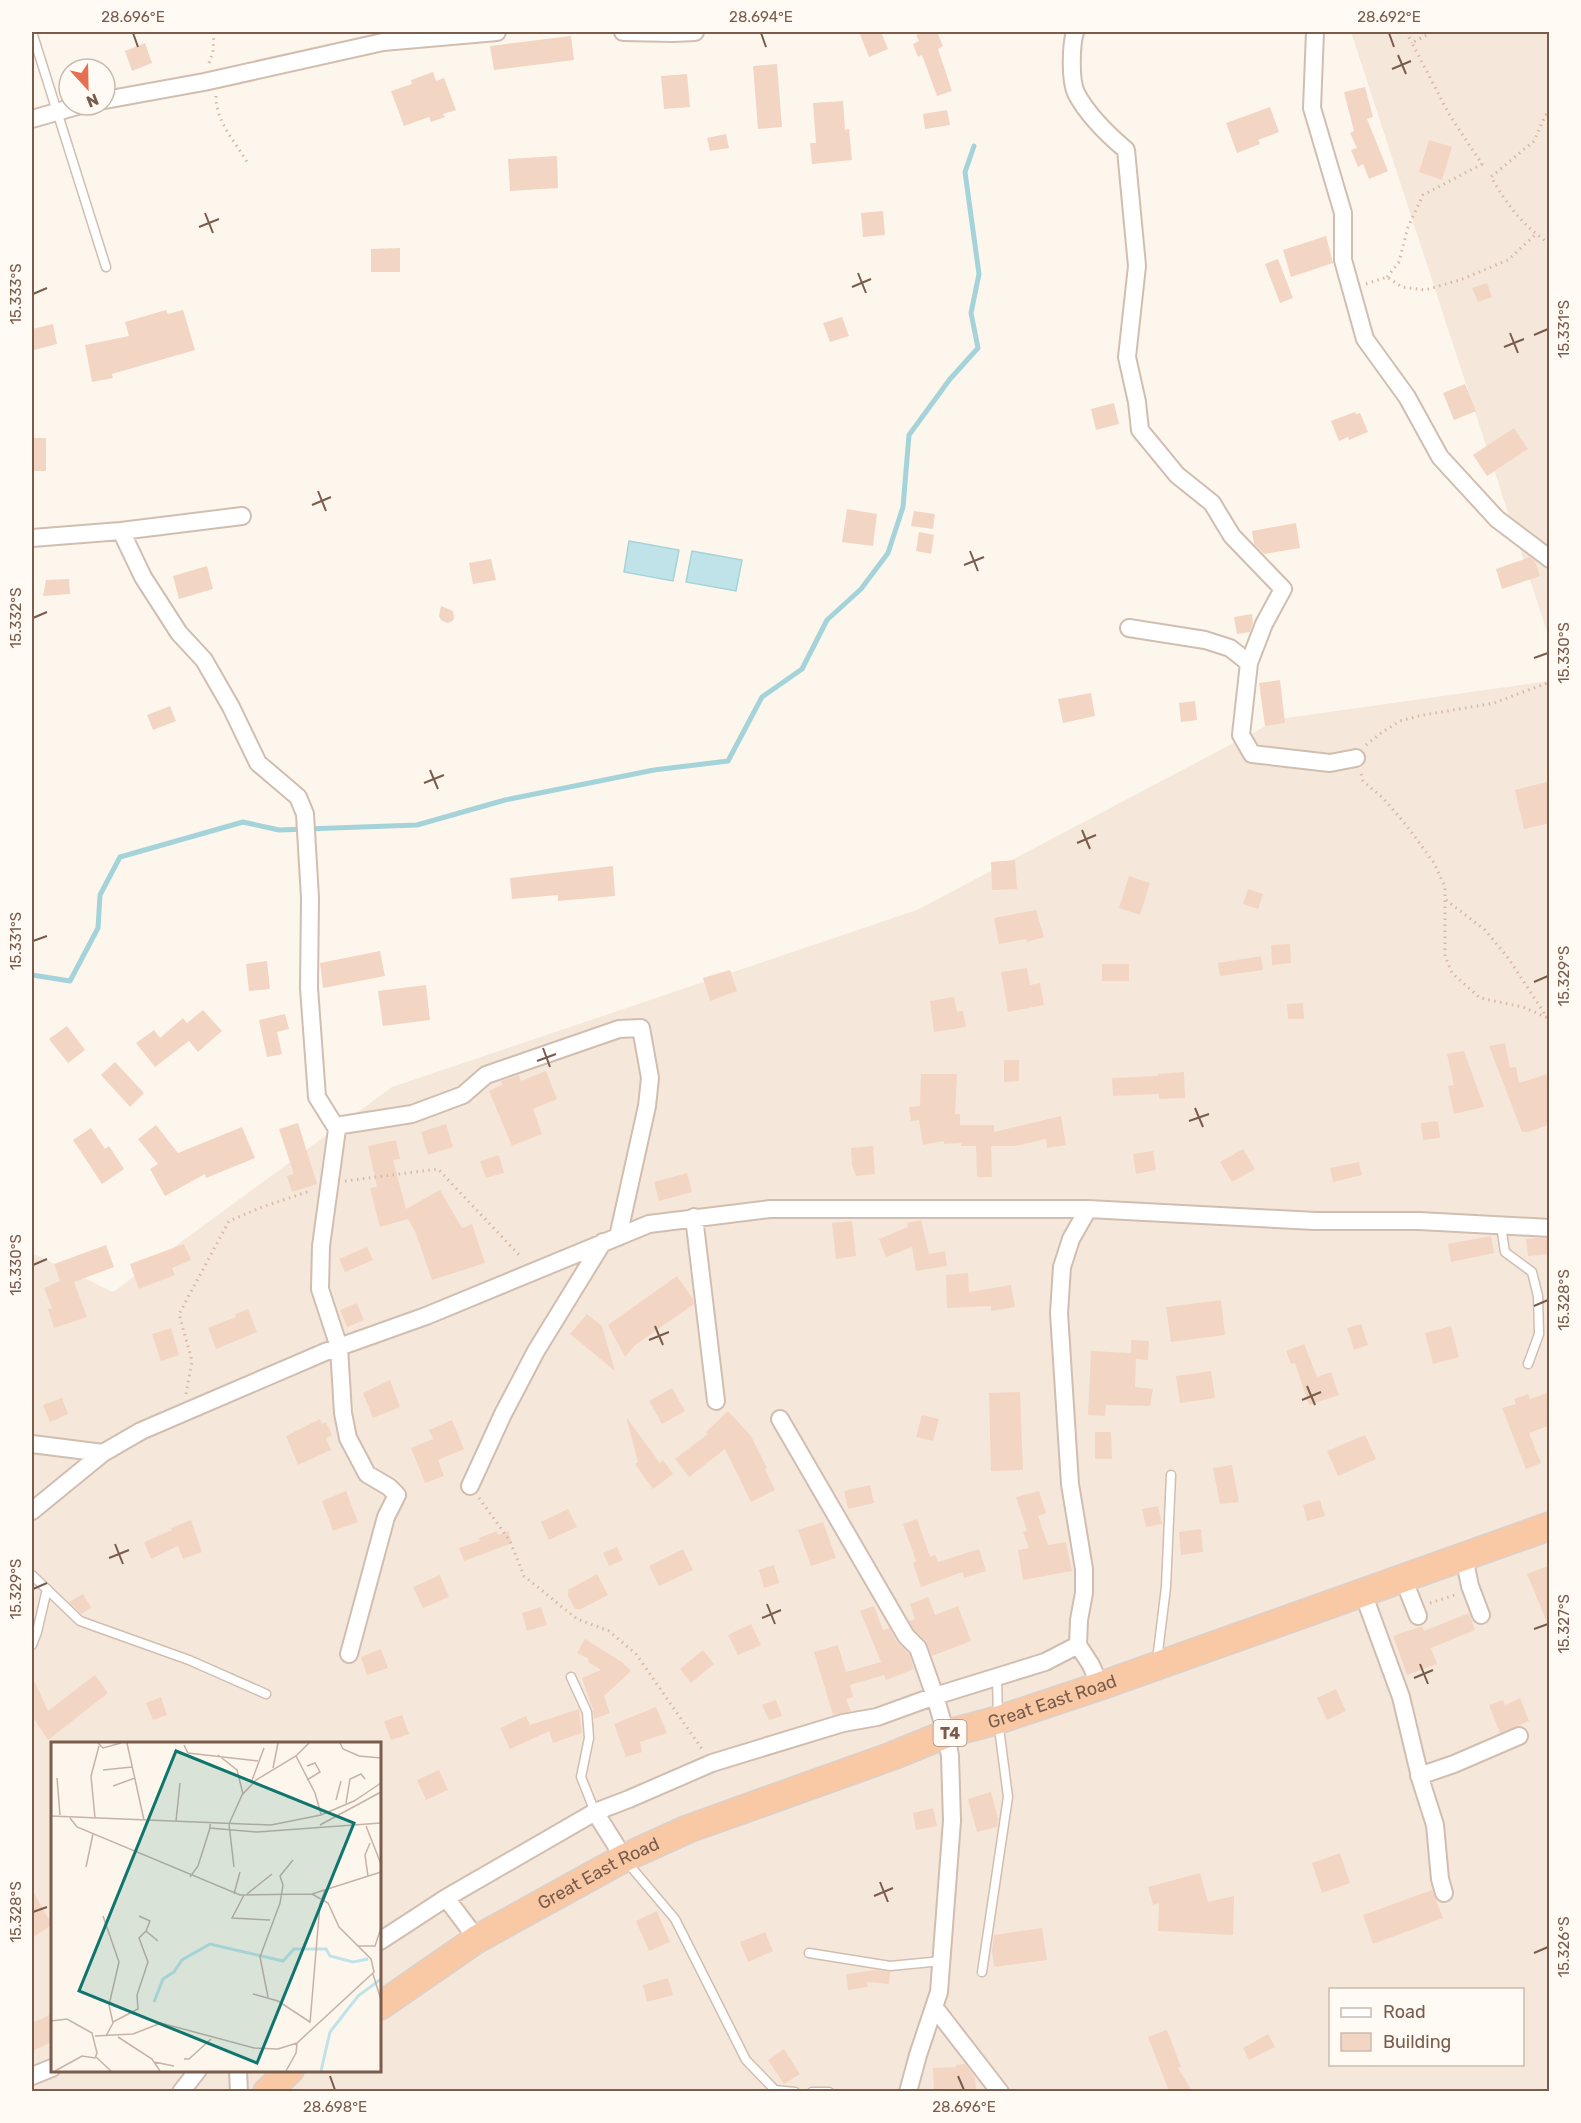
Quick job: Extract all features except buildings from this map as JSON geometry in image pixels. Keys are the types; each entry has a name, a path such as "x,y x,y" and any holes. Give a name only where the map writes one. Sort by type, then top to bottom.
{"highway":[{"name":"Great East Road","path":"381,2005 477,1939 624,1858 688,1829 892,1756 946,1734 998,1720 1100,1686 1549,1527"}],"street":[{"path":"117,98 204,82 383,42 426,35 497,32"},
{"path":"623,32 695,32"},
{"path":"1075,32 1071,47 1075,91 1103,130 1126,150 1137,266 1127,357 1137,402 1140,430 1178,475 1212,503 1232,536 1283,590 1264,624 1249,663 1240,735 1252,754 1330,763 1356,758"},
{"path":"1316,32 1312,108 1343,213 1343,260 1365,339 1407,397 1440,458 1497,519 1550,559"},
{"path":"32,119 57,111"},
{"path":"32,538 121,531 242,516"},
{"path":"121,531 143,577 178,633 204,660 231,707 258,763 298,797 305,814 310,898 309,988 317,1097 338,1129"},
{"path":"1129,628 1205,640 1230,648 1249,663"},
{"path":"349,1654 386,1517 397,1496 389,1487 367,1474 348,1438 343,1413 339,1347 320,1289 321,1246 338,1129 342,1125 412,1114 463,1095 486,1074 619,1029 642,1028 650,1078 647,1106 610,1239 536,1351 503,1414 470,1486"},
{"path":"32,1511 103,1453 141,1431 183,1411 269,1378 339,1347 426,1316 649,1224 770,1209 1088,1209 1315,1221 1419,1221 1550,1228"},
{"path":"1088,1209 1071,1239 1062,1267 1059,1313 1071,1484 1084,1569 1084,1593 1078,1620 1078,1645 1091,1665 1100,1686"},
{"path":"694,1217 716,1401"},
{"path":"780,1419 906,1636 918,1648 946,1734 950,1756 952,1821 943,1961 935,2008 908,2091"},
{"path":"32,1444 103,1453"},
{"path":"1464,1557 1471,1590 1481,1615"},
{"path":"1403,1578 1417,1613"},
{"path":"1363,1593 1401,1697 1419,1776 1435,1826 1440,1879 1444,1893"},
{"path":"381,1940 446,1898 595,1812 712,1763 843,1723 877,1717 935,1696 1045,1662 1078,1645"},
{"path":"1419,1776 1454,1764 1519,1736"},
{"path":"595,1812 624,1858"},
{"path":"446,1898 477,1939"},
{"path":"935,2008 1000,2091"},
{"path":"32,2076 51,2068"},
{"path":"181,2091 196,2072"},
{"path":"238,2072 239,2091"}],"lane":[{"path":"32,32 57,111"},
{"path":"59,117 106,267"},
{"path":"1501,1227 1504,1252 1532,1272 1538,1296 1539,1334 1528,1364"},
{"path":"1156,1666 1166,1587 1171,1475"},
{"path":"32,1575 80,1621 189,1660 266,1694"},
{"path":"32,1645 47,1589"},
{"path":"982,1972 1008,1797 998,1720 997,1676"},
{"path":"571,1677 587,1712 589,1738 581,1777 595,1812"},
{"path":"624,1858 675,1919 746,2060 775,2090 795,2091"},
{"path":"809,1953 890,1966 943,1961"},
{"path":"812,2091 829,2091"}],"path":[{"path":"204,82 213,52 214,32"},
{"path":"1351,289 1387,277 1399,262 1408,227 1423,195 1482,164 1450,116 1406,32"},
{"path":"1412,43 1432,32"},
{"path":"226,77 216,90 216,104 224,126 247,162"},
{"path":"1550,110 1534,141 1491,177 1523,224 1550,244"},
{"path":"1387,277 1402,288 1425,290 1460,280 1508,260 1536,234"},
{"path":"1548,1018 1523,1007 1480,998 1452,973 1445,956 1445,887 1434,863 1383,798 1363,781 1356,758 1362,749 1381,733 1400,721 1494,703 1550,682"},
{"path":"1446,900 1485,930 1509,958 1548,1018"},
{"path":"183,1411 192,1361 179,1314 229,1221 262,1207 294,1198 330,1183 438,1169 535,1272"},
{"path":"470,1486 510,1541 524,1576 578,1619 609,1631 636,1654 712,1763"},
{"path":"1417,1613 1471,1590"}],"shaded area":[{"path":"1351,32 1549,32 1549,638"},
{"path":"1549,681 1549,2091 32,2091 32,1253 113,1292 392,1087 917,910 1279,719"}],"water":[{"path":"629,541 679,550 673,581 624,572"},
{"path":"692,551 742,560 736,591 686,582"}],"waterway":[{"path":"32,975 70,981 98,928 100,895 120,857 243,822 279,830 417,825 505,800 654,770 728,761 762,697 802,669 827,620 861,589 888,553 903,507 909,435 950,379 978,348 971,313 979,274 965,172 974,146"}]}
